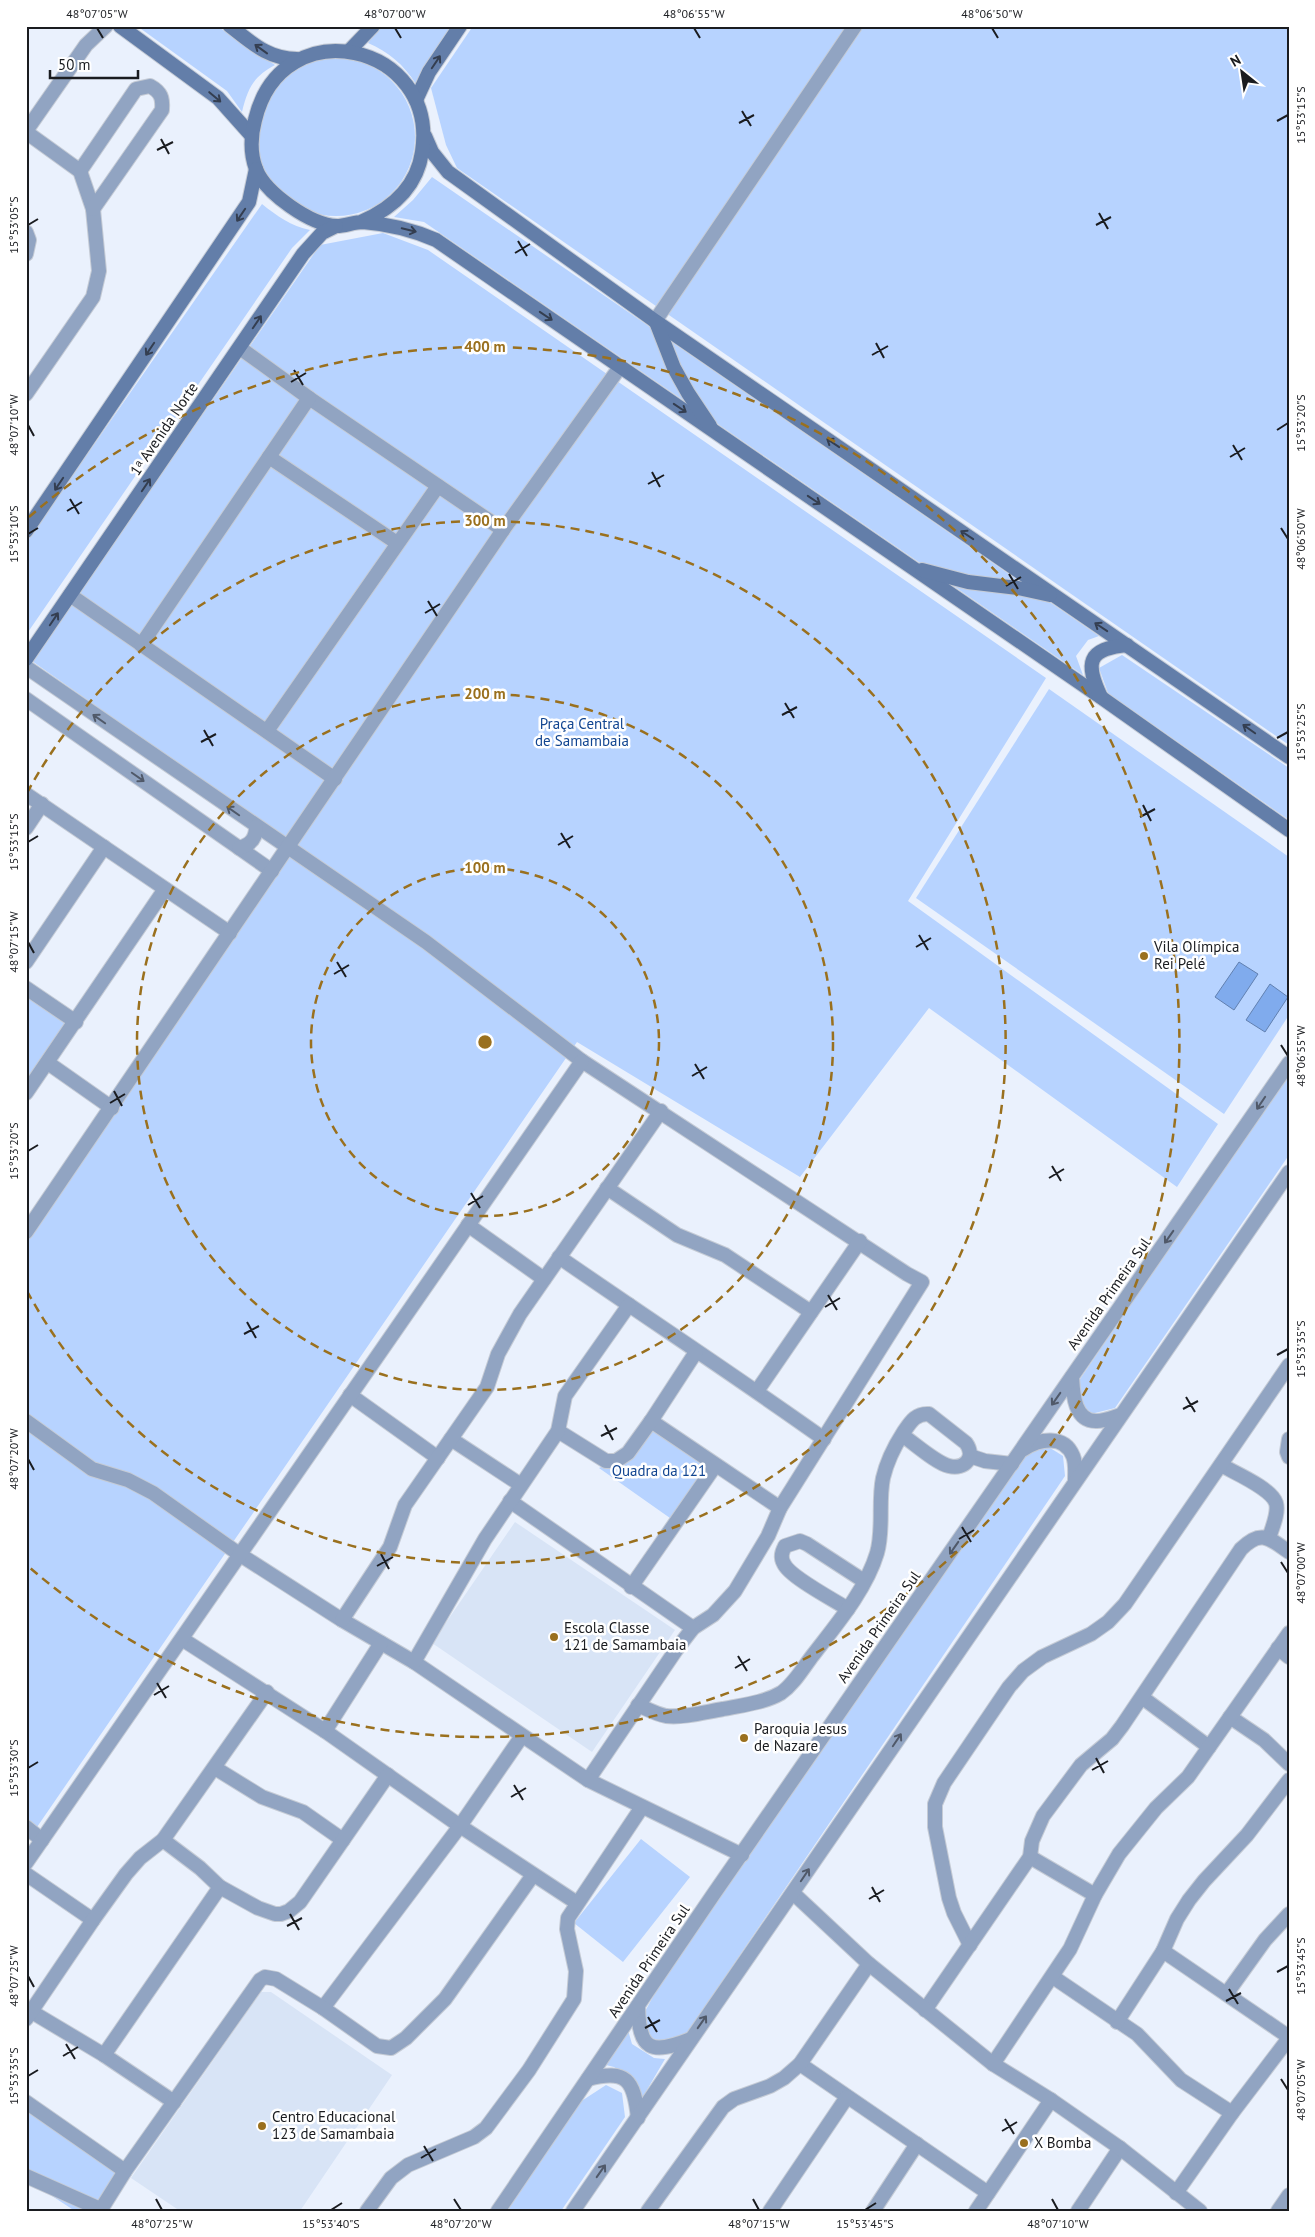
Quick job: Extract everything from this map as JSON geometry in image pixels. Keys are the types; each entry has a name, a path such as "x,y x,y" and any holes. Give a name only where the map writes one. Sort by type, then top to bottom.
{"main road":[{"path":"120,26 218,98 251,134"},
{"path":"230,26 270,55 284,59 297,59 322,51 349,51 376,60 400,77 416,100 423,119 425,136 421,164 410,186 397,202 380,214 361,222 336,226 292,209 272,190 256,169"},
{"path":"349,51 373,26"},
{"path":"416,100 429,72 460,26"},
{"path":"26,531 249,202 256,169 251,134 257,111 279,72 297,59"},
{"path":"425,136 432,152 448,172 655,321 1289,757"},
{"path":"361,222 418,232 436,240 1102,698 1289,830"},
{"name":"1ᵃ Avenida Norte","path":"26,659 311,244 322,233 336,226"},
{"path":"655,321 674,368 712,430"},
{"path":"912,567 968,582 1018,588 1058,597"},
{"path":"1102,698 1093,679 1091,667 1094,657 1109,647 1128,645"}],"street":[{"path":"86,45 91,26"},
{"path":"26,394 93,297 97,286 98,256 93,209 80,170 26,132 86,45 106,26"},
{"path":"655,321 855,26"},
{"path":"80,170 136,89 150,86 157,90 163,98 162,110 93,209"},
{"path":"26,232 29,240 26,254"},
{"path":"240,348 309,398 503,530"},
{"path":"26,1232 503,530 620,366"},
{"path":"141,645 309,398"},
{"path":"270,457 397,543"},
{"path":"267,731 438,486"},
{"path":"70,595 334,779"},
{"path":"26,667 256,827 426,942 582,1060 907,1274 922,1282 780,1508 768,1536 735,1590 713,1615 693,1628 588,1780"},
{"path":"52,685 32,703 272,871"},
{"path":"26,794 230,933"},
{"path":"26,828 42,804"},
{"path":"239,848 252,841 256,827"},
{"path":"26,962 104,847"},
{"path":"26,1093 165,890"},
{"path":"26,988 76,1022"},
{"path":"26,1863 582,1060"},
{"path":"48,1063 112,1108"},
{"name":"Avenida Primeira Sul","path":"498,2211 1289,1063"},
{"path":"342,1620 390,1547 405,1504 487,1387 506,1338 559,1257 661,1111"},
{"path":"573,2211 1289,1172"},
{"path":"607,1188 676,1235 726,1255 811,1312"},
{"path":"468,1224 544,1279"},
{"path":"757,1391 860,1242"},
{"path":"559,1257 696,1352 757,1391 824,1439"},
{"path":"414,1662 485,1539 558,1430 565,1396 629,1305"},
{"path":"558,1430 598,1457 612,1462 621,1458 628,1452 651,1421 696,1352"},
{"path":"970,1945 954,1914 949,1898 934,1827 935,1804 944,1783 1009,1687 1023,1671 1042,1657 1091,1634 1108,1622 1125,1604 1289,1365"},
{"path":"1072,1377 1075,1402 1085,1417 1098,1421 1121,1415"},
{"path":"350,1395 438,1458"},
{"path":"638,1705 667,1716 752,1704 782,1692 794,1680 848,1609 877,1553 882,1479 890,1456 902,1435 911,1421 924,1414 929,1414 966,1443 971,1450 970,1456 960,1466 946,1466 902,1435"},
{"path":"26,1421 92,1470 128,1480 153,1493 239,1554 342,1620 414,1662 588,1780 642,1808 742,1855"},
{"path":"651,1421 715,1466 780,1508"},
{"path":"451,1439 521,1485"},
{"path":"1289,1439 1287,1452 1289,1457"},
{"path":"1021,1451 1038,1441 1057,1441 1063,1444 1073,1455 1075,1480"},
{"path":"970,1456 985,1461 1012,1464"},
{"path":"1221,1465 1267,1491 1276,1503 1276,1516 1269,1538"},
{"path":"631,1587 715,1466"},
{"path":"510,1501 631,1587 693,1628"},
{"path":"925,2010 1030,1857 1032,1840 1043,1816 1081,1765 1112,1739 1143,1698 1240,1549 1255,1537 1269,1538 1289,1552"},
{"path":"848,1609 789,1572 782,1559 785,1546 792,1542 800,1541 807,1544 864,1581"},
{"path":"993,2064 1053,1977 1083,1925 1095,1895 1124,1847 1156,1808 1188,1777 1230,1717 1283,1652 1289,1633"},
{"path":"182,1639 267,1692 460,1826 577,1902"},
{"path":"325,1731 381,1643"},
{"path":"174,2102 104,2055 29,2015 93,1920 140,1858 163,1840 267,1692"},
{"path":"1143,1698 1208,1747"},
{"path":"1230,1717 1264,1740 1289,1764"},
{"path":"323,2008 460,1826 522,1736"},
{"path":"215,1768 262,1797 303,1812 343,1840"},
{"path":"163,1840 200,1868 220,1887 267,1911 275,1914 285,1913 300,1902 388,1775"},
{"path":"1117,2022 1163,1951 1177,1919 1189,1900 1247,1835 1289,1780"},
{"path":"367,2211 391,2178 408,2165 474,2137 486,2128 529,2070 574,1999 576,1971 567,1929 568,1918 642,1808"},
{"path":"26,1827 42,1840"},
{"path":"1030,1857 1095,1895"},
{"path":"26,1874 93,1920"},
{"path":"26,2176 100,2210 125,2170 255,1984 265,1976 276,1979 323,2008 377,2046 391,2048 399,2044 445,1999 533,1875"},
{"path":"104,2055 220,1887"},
{"path":"793,1892 870,1964 993,2064 1051,2100 1120,2148 1200,2211"},
{"path":"1227,1993 1265,1940 1289,1914"},
{"path":"1163,1951 1289,2037 1176,2193"},
{"path":"648,2211 723,2107 734,2099 770,2086 800,2064 870,1964"},
{"path":"1053,1977 1137,2034 1181,2080 1232,2114"},
{"path":"638,2006 639,2025 648,2045 656,2049 667,2048 691,2039"},
{"path":"800,2064 988,2193"},
{"path":"588,2080 615,2075 626,2078 636,2097 638,2118"},
{"path":"770,2211 847,2097"},
{"path":"976,2211 1051,2100"},
{"path":"26,2102 125,2170"},
{"path":"873,2211 917,2144"},
{"path":"1078,2211 1120,2148"},
{"path":"1278,2211 1289,2195"}],"shaded area":[{"path":"1239,962 1258,974 1234,1010 1215,997"},
{"path":"1270,984 1288,997 1265,1032 1246,1020"},
{"name":"Escola Classe 121 de Samambaia","path":"515,1522 675,1630 592,1752 432,1643"},
{"name":"Centro Educacional 123 de Samambaia","path":"261,1992 271,1992 392,2075 300,2211 180,2211 131,2178"}],"green space":[{"path":"137,26 217,26 275,65 261,74 252,84 242,112 227,91"},
{"path":"380,26 454,26 416,84 395,59 383,50 368,43"},
{"path":"473,26 1289,26 1289,745 457,168 446,145 431,88"},
{"path":"344,58 359,61 373,67 392,81 402,93 412,114 415,137 412,160 402,181 392,193 380,203 359,213 344,216 328,216 313,213 292,203 270,181 258,152 257,129 260,114 270,93 292,71 321,59"},
{"path":"432,177 1099,636 1088,640 1076,656 1083,675 424,222 394,217 413,200"},
{"path":"262,204 284,220 310,230 292,248 26,635 26,542"},
{"name":"Praça Central de Samambaia","path":"383,233 428,250 1046,678 908,901 1218,1124 1177,1187 929,1008 800,1177 577,1042 26,1843 26,1239 294,845 32,661 320,245"},
{"path":"1122,655 1289,768 1289,820 1108,693 1099,668"},
{"name":"Vila Olímpica Rei Pelé","path":"1049,689 1289,857 1289,1015 1224,1114 916,898"},
{"path":"26,994 68,1023 26,1082"},
{"path":"1289,1071 1289,1155 1115,1408 1091,1414 1074,1403 1076,1385"},
{"name":"Quadra da 121","path":"646,1423 706,1467 670,1518 599,1468 621,1457"},
{"path":"1047,1446 1063,1456 1065,1476 687,2033 662,2044 646,2034 642,2017 661,1982 1023,1456"},
{"path":"641,1839 690,1877 623,1962 574,1923"},
{"path":"628,2030 632,2044 654,2058 665,2059 641,2100 637,2082 614,2067 602,2064"},
{"path":"606,2085 622,2093 625,2117 561,2211 504,2211 580,2102"},
{"path":"26,2107 120,2171 96,2211 75,2211 26,2179"}],"place":[{"name":"Vila Olímpica Rei Pelé","path":"1144,956"},
{"name":"Escola Classe 121 de Samambaia","path":"554,1637"},
{"name":"Paroquia Jesus de Nazare","path":"744,1738"},
{"name":"Centro Educacional 123 de Samambaia","path":"262,2126"},
{"name":"X Bomba","path":"1024,2143"}]}
